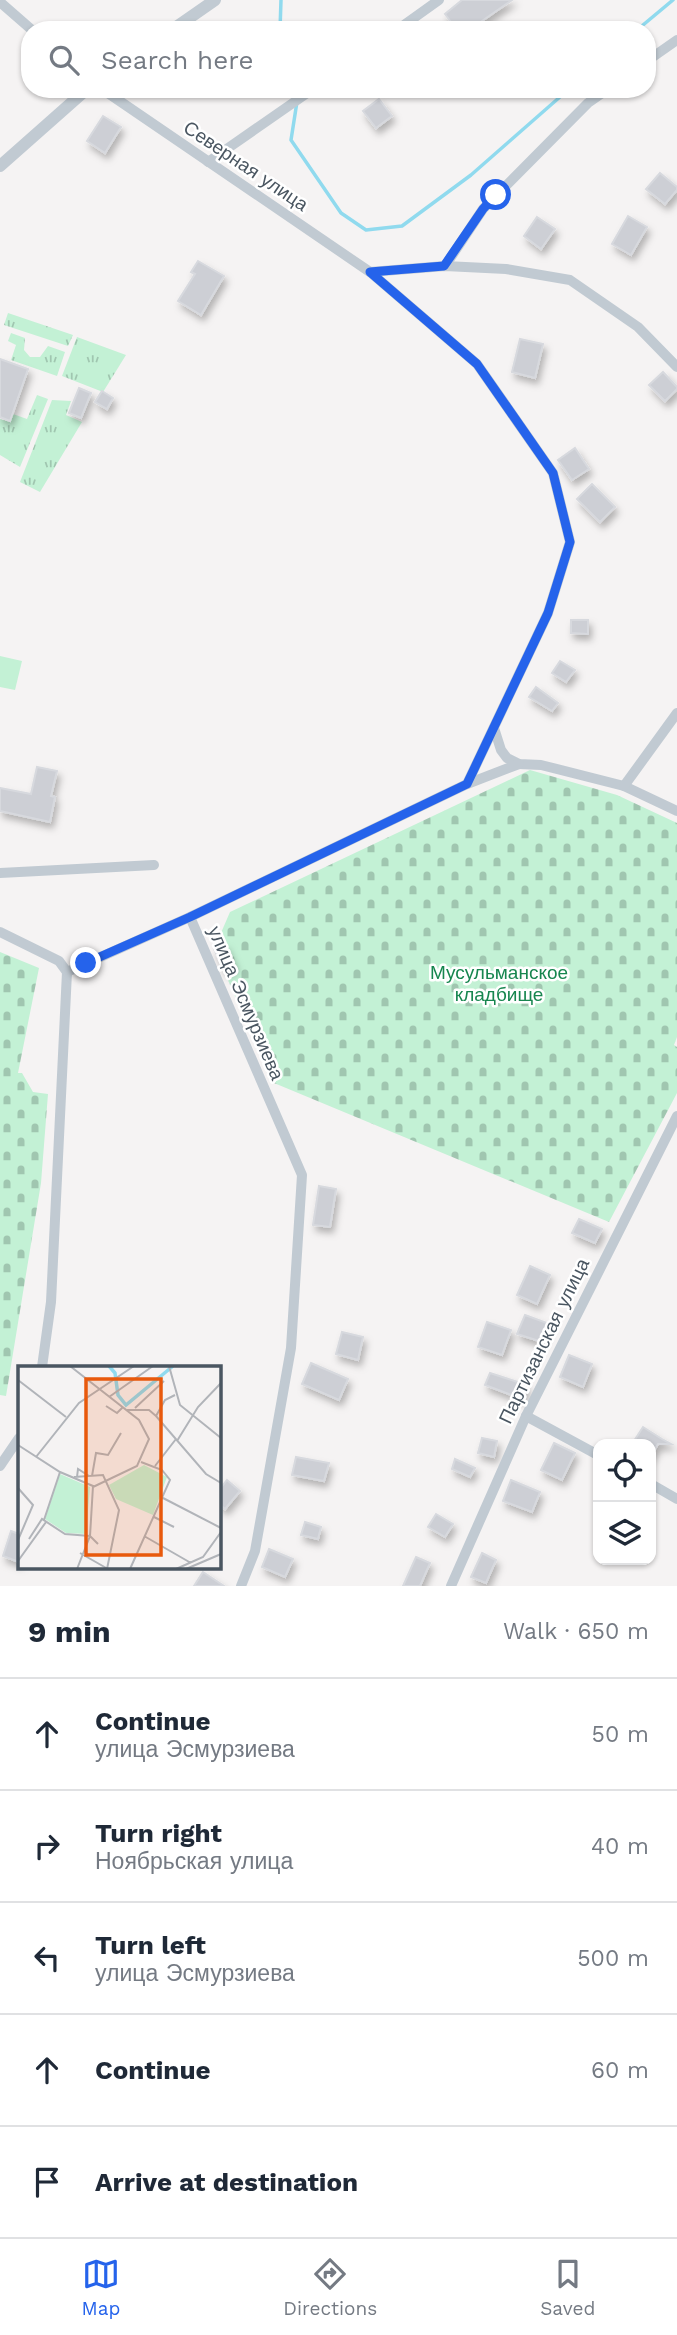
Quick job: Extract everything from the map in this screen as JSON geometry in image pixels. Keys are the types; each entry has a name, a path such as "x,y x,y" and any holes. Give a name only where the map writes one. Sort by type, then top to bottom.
{"street":[{"path":"185,21 215,0"},
{"path":"410,21 439,0"},
{"path":"0,2 22,21"},
{"path":"656,55 677,40"},
{"path":"0,166 77,98"},
{"name":"Северная улица","path":"115,98 370,272"},
{"path":"208,162 300,98"},
{"path":"444,266 483,209 595,98"},
{"path":"370,272 444,266 506,270 570,280 638,327 677,367"},
{"path":"370,272 477,364 553,473 570,542 548,613 467,784"},
{"path":"624,786 677,713"},
{"path":"494,727 500,750 507,758 519,764 541,765 624,786 677,811"},
{"name":"улица Эсмурзиева","path":"241,1586 255,1551 290,1348 302,1175 190,917 467,784 519,764"},
{"path":"0,873 154,864"},
{"path":"66,972 190,917"},
{"path":"0,932 58,961 66,972 51,1302 42,1366"},
{"name":"Партизанская улица","path":"451,1586 526,1416 677,1116"},
{"path":"526,1416 593,1452"},
{"path":"0,1466 18,1439"},
{"path":"656,1487 677,1499"}],"green space":[{"path":"8,313 73,335 68,346 4,325"},
{"path":"11,333 25,338 24,350 30,357 40,357 48,346 65,352 57,376 11,360 16,345 8,341"},
{"path":"77,337 126,355 103,392 62,376"},
{"path":"37,395 48,399 20,467 0,455 0,419 10,422 13,414 27,419"},
{"path":"52,400 71,401 66,415 82,422 40,492 20,482"},
{"path":"0,656 22,661 15,690 0,687"},
{"name":"Мусульманское кладбище","path":"530,770 617,795 677,823 677,1037 674,1045 677,1047 677,1093 609,1222 274,1083 214,949 230,912"},
{"path":"0,952 39,968 18,1073 22,1073 33,1092 48,1094 41,1183 6,1396 0,1395"}],"building":[{"path":"462,0 512,0 482,21 450,21 445,14"},
{"path":"379,99 392,116 376,128 363,111"},
{"path":"103,116 121,127 105,153 87,141"},
{"path":"660,173 677,187 665,204 646,189"},
{"path":"628,216 647,227 631,255 612,244"},
{"path":"537,217 555,229 541,249 524,236"},
{"path":"198,261 224,276 201,315 178,301 195,274 191,272"},
{"path":"520,339 543,344 535,378 512,372"},
{"path":"0,359 28,369 10,421 0,417"},
{"path":"663,372 677,387 665,401 649,385"},
{"path":"79,388 91,393 81,418 69,413"},
{"path":"102,391 113,398 107,409 95,402"},
{"path":"575,448 589,469 572,480 558,460"},
{"path":"592,484 615,507 600,522 577,499"},
{"path":"571,620 588,620 588,634 571,633"},
{"path":"560,661 575,670 566,682 552,673"},
{"path":"536,687 558,703 552,711 529,697"},
{"path":"37,767 57,771 51,796 55,797 50,822 0,811 0,788 31,794"},
{"path":"225,944 235,967 225,971 214,949"},
{"path":"319,1186 336,1189 330,1227 313,1225"},
{"path":"579,1219 602,1229 595,1243 572,1233"},
{"path":"530,1266 550,1275 537,1304 517,1295"},
{"path":"525,1315 547,1323 539,1341 517,1334"},
{"path":"487,1322 511,1330 502,1355 478,1347"},
{"path":"342,1332 363,1337 358,1360 336,1354"},
{"path":"569,1355 592,1364 583,1387 560,1377"},
{"path":"311,1363 348,1379 339,1400 302,1384"},
{"path":"490,1373 527,1385 522,1399 485,1385"},
{"path":"643,1427 671,1444 658,1444 656,1447 656,1439 635,1439"},
{"path":"482,1438 497,1441 494,1457 478,1453"},
{"path":"554,1443 575,1453 562,1480 541,1470"},
{"path":"296,1457 329,1463 324,1481 292,1475"},
{"path":"455,1459 475,1468 470,1477 452,1469"},
{"path":"227,1480 240,1491 225,1509 220,1505 220,1489"},
{"path":"511,1480 540,1492 532,1512 503,1501"},
{"path":"436,1514 453,1524 445,1537 428,1527"},
{"path":"305,1522 321,1527 318,1539 301,1535"},
{"path":"11,1531 18,1534 18,1562 3,1556"},
{"path":"269,1549 293,1559 285,1577 262,1567"},
{"path":"482,1553 496,1560 486,1583 471,1577"},
{"path":"416,1557 430,1563 420,1586 403,1586"},
{"path":"203,1572 224,1586 194,1586"}],"waterway":[{"path":"280,21 281,0"},
{"path":"648,21 673,0"},
{"path":"298,98 291,140 341,213 366,230 402,226 471,175 559,98"}],"route":[{"path":"86,963 190,917 467,784 548,613 570,542 553,473 477,364 370,272 444,266 483,209 496,195"}]}
